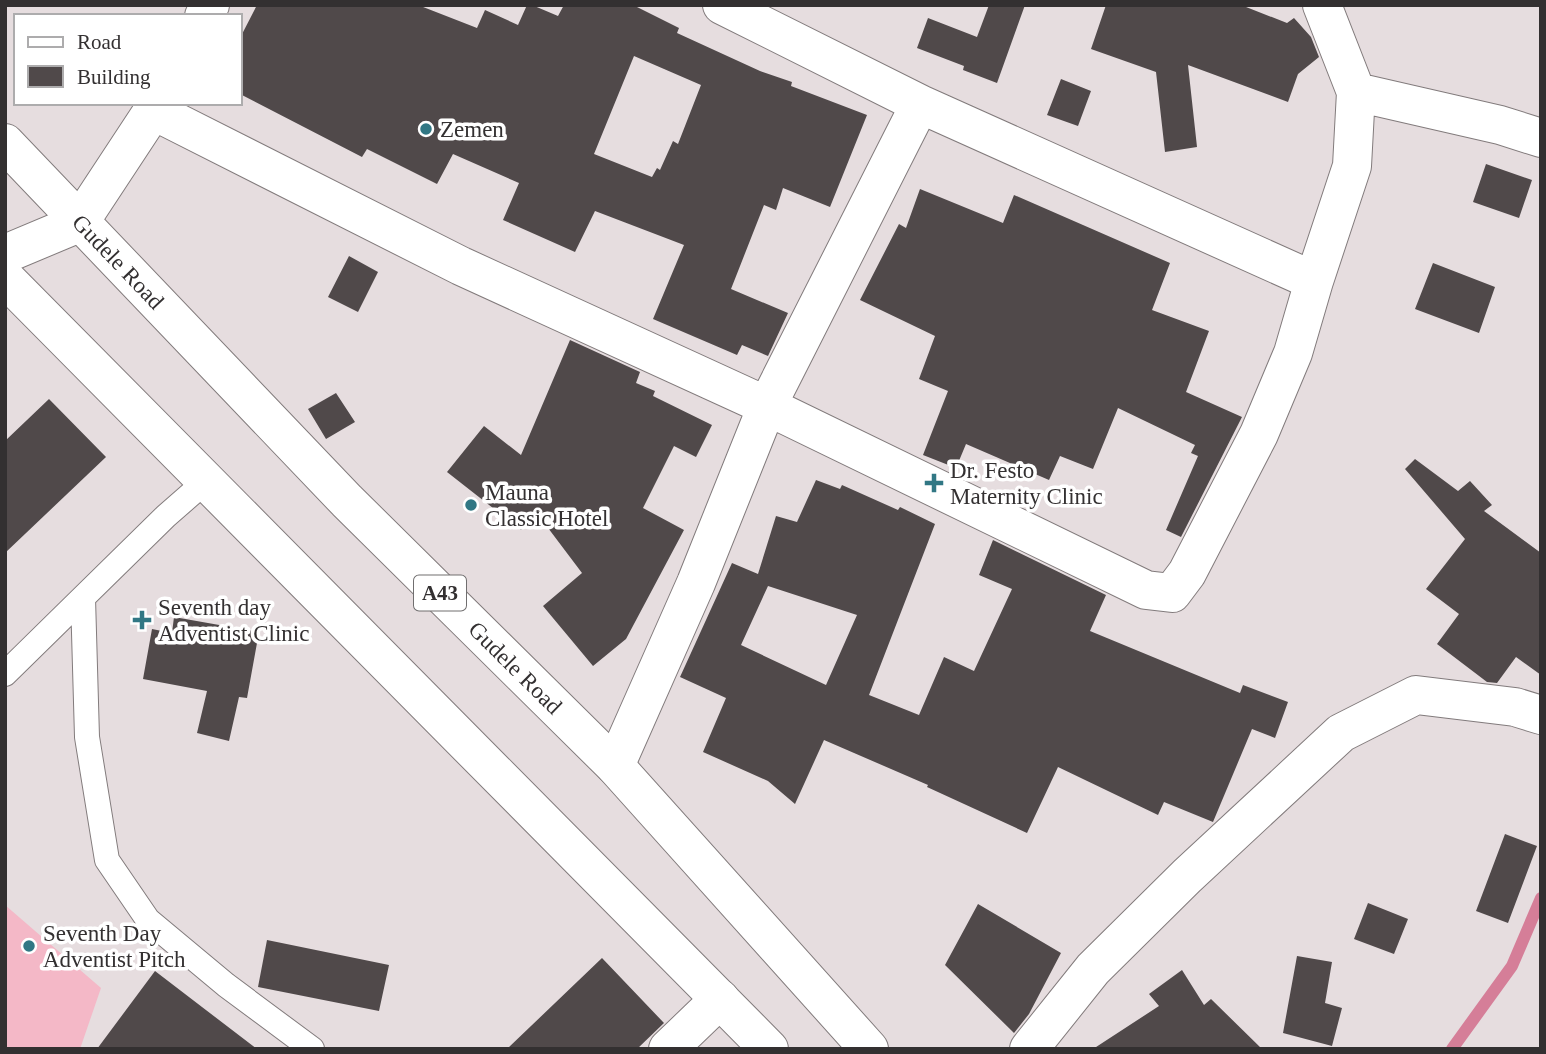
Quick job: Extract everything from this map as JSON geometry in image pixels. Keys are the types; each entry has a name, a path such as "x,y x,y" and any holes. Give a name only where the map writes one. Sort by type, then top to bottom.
{"main road":[{"path":"722,5 920,104 1314,281"},
{"path":"5,254 79,223 156,107 461,266 767,406 1146,590 1172,593 1187,573 1259,434 1293,353 1352,166 1356,92 1322,5"},
{"path":"1356,92 1500,125 1541,138"},
{"path":"615,766 696,583 767,406 920,104"},
{"name":"Gudele Road","path":"5,144 347,501 615,766 869,1049"},
{"path":"5,278 769,1049"},
{"path":"1029,1049 1093,969 1206,858 1341,733 1416,695 1515,707 1541,715"},
{"path":"668,1049 720,999"}],"lane":[{"path":"5,674 166,516 206,481"},
{"path":"83,598 87,737 107,860 148,920 226,985 312,1049"}],"shaded area":[{"name":"Seventh Day Adventist Pitch","path":"5,905 101,988 80,1049 5,1049"}],"building":[{"path":"257,5 418,5 477,28 485,10 518,25 527,5 558,16 564,5 633,5 679,28 677,33 760,71 792,82 791,86 867,115 830,207 783,188 776,210 764,205 731,289 788,313 768,356 742,345 737,355 653,319 684,245 595,211 575,252 503,220 519,183 453,154 437,184 367,149 362,157 242,95 242,34","holes":["634,56 701,85 678,144 673,141 660,170 657,168 652,177 594,154"]},
{"path":"989,5 1025,5 997,83 963,70 964,66 917,48 928,18 977,37"},
{"path":"1106,5 1241,5 1287,23 1294,18 1311,37 1319,57 1298,74 1288,102 1188,65 1197,147 1165,152 1156,72 1091,49"},
{"path":"1061,79 1091,91 1078,126 1047,115"},
{"path":"1486,164 1532,180 1519,218 1473,202"},
{"path":"920,189 1003,223 1014,195 1170,263 1152,310 1209,331 1186,392 1242,417 1181,537 1166,530 1198,456 1191,453 1195,445 1118,408 1093,469 1060,456 1049,480 966,444 956,468 923,455 948,391 919,379 935,336 860,300 899,224 906,228"},
{"path":"349,256 378,272 358,312 328,297"},
{"path":"1433,263 1495,287 1479,333 1415,309"},
{"path":"570,340 640,372 636,383 655,391 653,396 712,425 696,457 674,446 643,508 684,530 626,639 593,666 543,606 582,573 536,512 521,530 447,472 484,426 521,455"},
{"path":"336,393 355,422 326,439 308,409"},
{"path":"49,399 106,457 5,553 5,441"},
{"path":"1415,459 1458,491 1470,481 1492,505 1484,511 1541,553 1541,675 1516,657 1497,683 1487,682 1437,644 1459,614 1426,589 1465,539 1405,469"},
{"path":"816,480 840,489 842,485 898,510 900,507 935,524 869,695 919,715 944,657 974,671 1012,589 979,575 993,540 1106,595 1090,631 1240,693 1243,685 1288,702 1275,738 1252,729 1213,822 1164,802 1158,815 1058,767 1027,833 927,787 928,785 824,740 795,804 768,781 703,752 726,698 680,677 732,563 758,574 776,516 797,522","holes":["768,586 857,615 826,685 741,645"]},
{"path":"174,617 259,632 247,698 239,697 229,741 197,733 207,691 143,679 152,629 172,633"},
{"path":"1505,834 1537,846 1508,923 1476,911"},
{"path":"1368,903 1408,919 1394,954 1354,939"},
{"path":"978,904 1061,953 1029,1014 1014,1033 945,965"},
{"path":"267,940 389,965 379,1011 258,987"},
{"path":"1297,956 1332,962 1325,1003 1342,1008 1332,1046 1283,1033"},
{"path":"602,958 664,1023 637,1049 507,1049"},
{"path":"1182,970 1204,1005 1211,999 1262,1049 1093,1049 1159,1006 1149,994"},
{"path":"155,971 202,1007 257,1049 97,1049"}],"waterway":[{"path":"1452,1049 1512,966 1541,898"}],"place":[{"name":"Zemen","path":"426,129"},
{"name":"Dr. Festo Maternity Clinic","path":"934,483"},
{"name":"Mauna Classic Hotel","path":"471,505"},
{"name":"Seventh day Adventist Clinic","path":"142,620"},
{"name":"Seventh Day Adventist Pitch","path":"29,946"}]}
